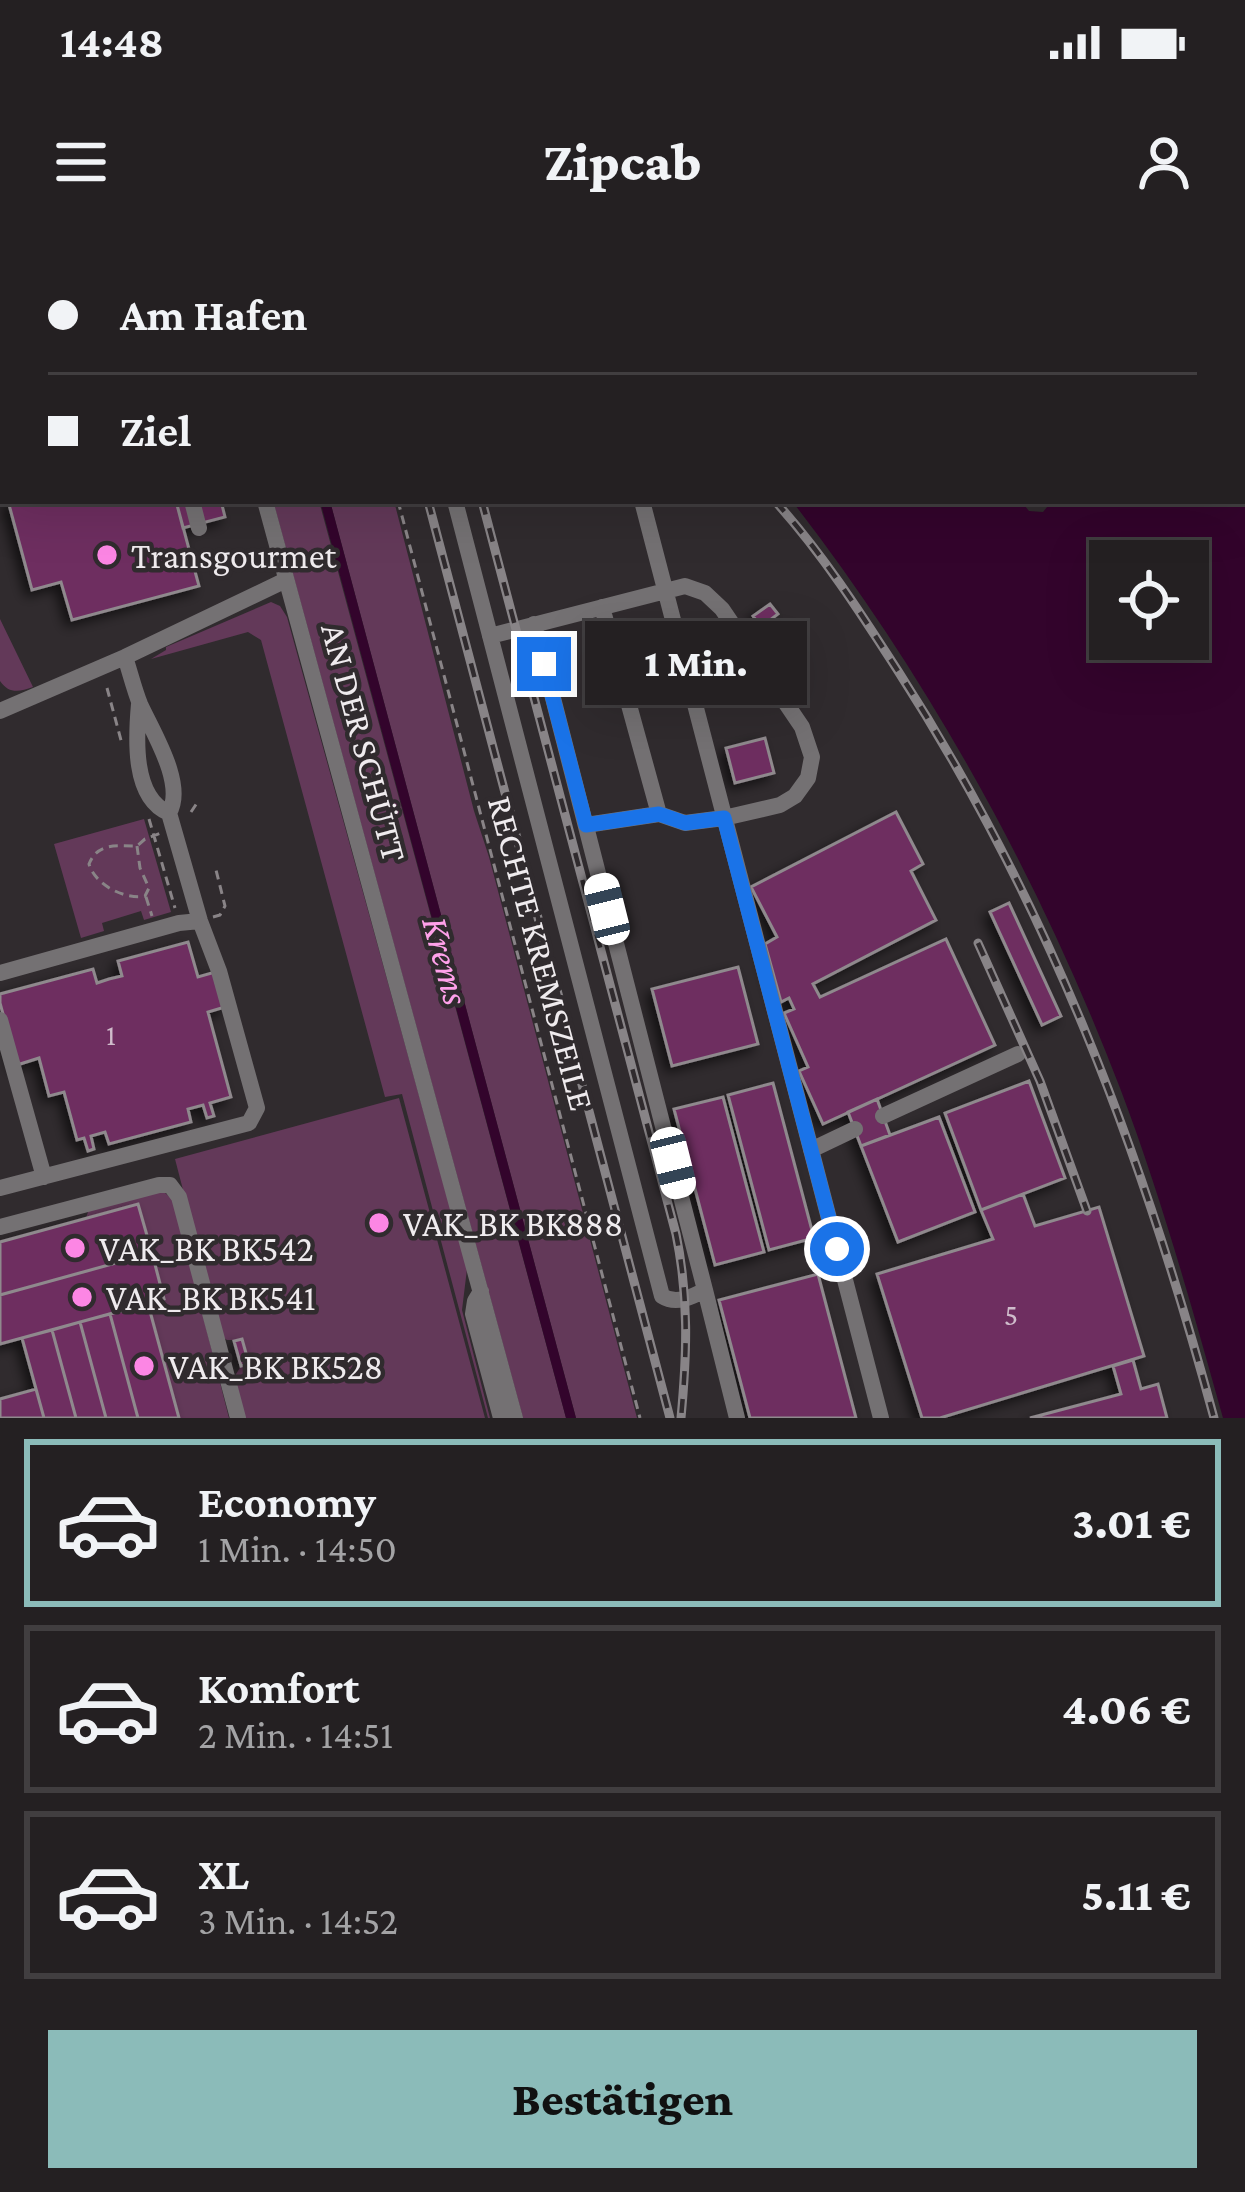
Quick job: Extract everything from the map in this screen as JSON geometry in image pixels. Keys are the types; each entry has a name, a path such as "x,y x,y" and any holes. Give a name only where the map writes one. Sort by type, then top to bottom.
{"street":[{"path":"193,504 199,528"},
{"name":"AN DER SCHÜTT","path":"266,504 515,1418"},
{"path":"455,504 662,1296 686,1299 706,1290"},
{"path":"643,504 880,1418"},
{"path":"0,711 286,580"},
{"path":"490,636 685,586 705,593 722,609 802,727 812,757 808,778 795,796 780,805 685,823 659,814 586,825"},
{"path":"602,607 659,814"},
{"path":"534,624 737,1418"},
{"path":"0,1188 249,1123 255,1116 219,971 169,813 151,801 140,766 136,748 140,703 125,657"},
{"path":"0,973 200,921"},
{"path":"0,1020 44,1177"},
{"path":"883,1116 1018,1054"},
{"path":"811,1150 855,1130"},
{"path":"0,1227 170,1185 179,1197 238,1418"},
{"path":"481,1290 473,1314 501,1418"}],"path":[{"name":"RECHTE KREMSZEILE","path":"399,504 640,1418"},
{"path":"191,812 197,803"},
{"path":"146,896 132,898 100,883 89,869 99,850 137,846 155,835"},
{"path":"137,846 157,929"},
{"path":"200,921 220,915 225,906 215,866"}],"shaded area":[{"path":"274,504 320,504 566,1418 523,1418"},
{"path":"331,504 395,504 637,1418 576,1418"},
{"path":"271,602 287,617 467,1269 462,1310 490,1418 402,1094 385,1097 261,640 248,632 151,659 166,647"},
{"path":"0,619 33,687 15,691 0,681"},
{"path":"144,819 171,912 144,920 141,911 102,923 104,931 81,938 54,844"},
{"path":"399,1098 485,1418 244,1418 233,1379 248,1364 242,1340 221,1336 175,1159"},
{"path":"163,1191 174,1201 229,1418 179,1418 148,1304 164,1299 138,1205 86,1218 89,1209"}],"water":[{"name":"Krems","path":"321,504 331,504 576,1418 566,1418"},
{"path":"794,504 1023,504 1029,511 1043,512 1050,504 1245,504 1245,1418 1223,1418 1135,1129 1089,1010 1017,857 935,709"}],"building":[{"name":"Transgourmet","path":"9,504 177,504 199,586 72,620 61,582 32,590"},
{"path":"177,504 222,504 225,517 183,528"},
{"path":"770,604 778,614 761,627 753,616"},
{"path":"765,738 774,773 735,783 726,748"},
{"path":"896,812 923,864 911,871 936,920 813,984 820,997 946,939 995,1045 823,1124 799,1071 808,1067 784,1013 794,1009 789,998 781,1002 765,944 777,937 751,887"},
{"path":"1009,903 1061,1016 1042,1025 990,912"},
{"path":"188,942 198,977 215,972 225,1007 208,1012 231,1097 210,1103 214,1116 207,1118 203,1105 188,1109 191,1122 109,1144 105,1132 91,1136 94,1149 88,1151 84,1138 77,1140 64,1092 49,1096 39,1058 17,1065 0,994 93,969 97,983 122,976 118,961"},
{"path":"738,967 758,1044 672,1066 652,989"},
{"path":"1029,1081 1065,1178 981,1210 945,1113"},
{"path":"773,1083 814,1238 769,1250 728,1095"},
{"path":"723,1097 764,1252 715,1265 674,1109"},
{"path":"877,1099 890,1135 861,1146 848,1112"},
{"path":"939,1117 975,1212 898,1242 861,1146"},
{"path":"1023,1194 1035,1226 1099,1207 1144,1356 940,1418 922,1418 877,1274 993,1239 981,1210"},
{"name":"VAK_BK BK542","path":"138,1204 152,1253 0,1295 0,1242"},
{"name":"VAK_BK BK541","path":"152,1253 164,1299 0,1344 0,1295"},
{"path":"818,1274 856,1418 750,1418 719,1300"},
{"name":"VAK_BK BK528","path":"148,1304 179,1418 138,1418 110,1314"},
{"path":"110,1314 138,1418 106,1418 80,1322"},
{"path":"80,1322 106,1418 76,1418 52,1330"},
{"path":"52,1330 76,1418 44,1418 22,1338"},
{"path":"242,1339 249,1364 241,1366 234,1341"},
{"path":"1133,1360 1141,1389 1158,1384 1167,1418 1030,1418 1121,1394 1113,1366"},
{"path":"36,1389 44,1418 0,1418 0,1399"}],"railway":[{"path":"429,504 670,1418"},
{"path":"483,504 676,1234 686,1326 681,1418"},
{"path":"777,504 855,605 952,759 1045,940 1122,1126 1214,1418"},
{"path":"978,943 1040,1081 1087,1211"}],"place":[{"name":"Transgourmet","path":"107,555"},
{"name":"VAK_BK BK888","path":"379,1223"},
{"name":"VAK_BK BK542","path":"75,1248"},
{"name":"VAK_BK BK541","path":"82,1297"},
{"name":"VAK_BK BK528","path":"144,1366"}],"route":[{"path":"544,664 586,825 659,814 685,823 724,818 837,1249"}]}
